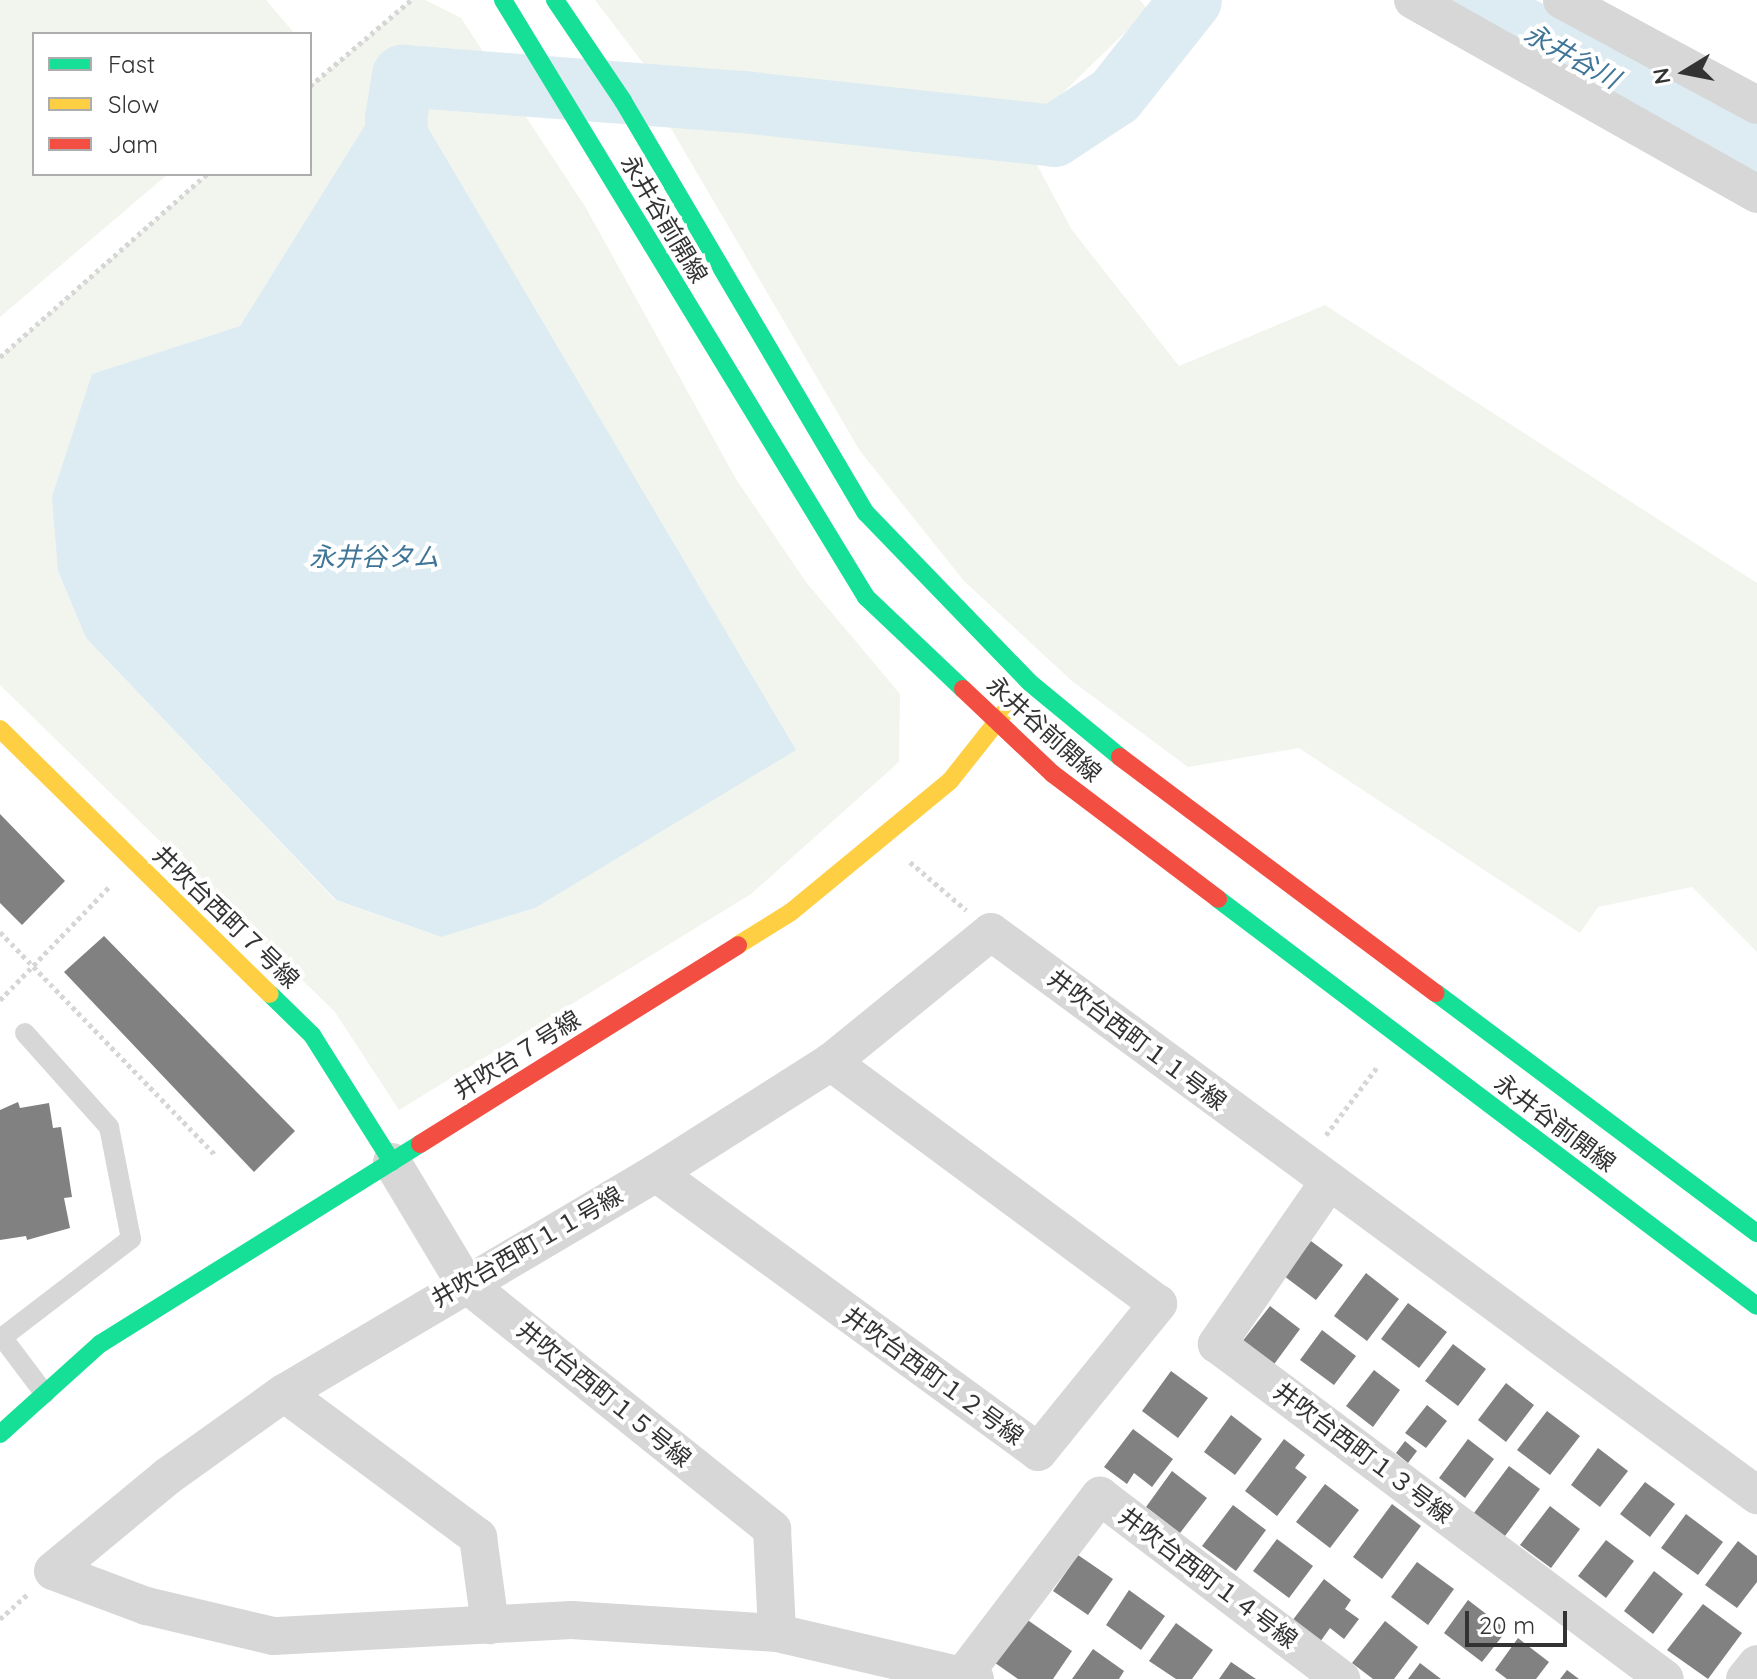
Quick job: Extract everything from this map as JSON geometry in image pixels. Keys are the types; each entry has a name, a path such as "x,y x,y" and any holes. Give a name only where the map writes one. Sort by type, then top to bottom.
{"street":[{"name":"永井谷前開線","path":"503,0 866,597 1053,774 1757,1306"},
{"name":"永井谷前開線","path":"555,0 623,101 866,513 1029,682 1091,736 1757,1233"},
{"path":"1413,0 1755,187"},
{"path":"1562,0 1757,105"},
{"name":"井吹台７号線","path":"0,1434 100,1344 791,912 950,781 1029,682"},
{"name":"井吹台西町７号線","path":"0,729 312,1035 392,1162"},
{"name":"井吹台西町１１号線","path":"970,1676 777,1633 571,1620 273,1636 146,1606 53,1571 168,1476 284,1393 464,1282 656,1173 831,1062 991,932 1316,1174 1757,1495"},
{"name":"井吹台西町１２号線","path":"656,1173 1038,1452 1158,1304 831,1062"},
{"name":"井吹台西町１５号線","path":"392,1162 464,1282 772,1529 777,1633"},
{"name":"井吹台西町１３号線","path":"1316,1174 1217,1344 1665,1679"},
{"path":"284,1393 478,1537 490,1625"},
{"name":"井吹台西町１４号線","path":"970,1676 1100,1496 1341,1679"},
{"path":"1745,1679 1757,1664"}],"lane":[{"path":"25,1033 109,1127 131,1239 1,1338 45,1394"}],"path":[{"path":"312,84 411,0"},
{"path":"0,357 205,176"},
{"path":"881,837 991,932"},
{"path":"0,1000 31,964 135,862"},
{"path":"0,932 215,1155"},
{"path":"1316,1174 1400,1037"}],"shaded area":[{"path":"0,0 266,0 293,32 32,32 32,176 166,176 0,317"},
{"path":"411,0 425,0 461,18 586,208 736,479 806,582 900,694 899,762 751,894 399,1110 335,1012 0,685 0,357 205,176 312,176 312,84","holes":["421,116 535,908 440,937 335,900 86,638 58,571 92,374 240,326 370,117"]},
{"path":"595,0 1140,0 1148,10 1038,117 650,72"},
{"path":"666,120 1030,152 1072,230 1179,366 1325,305 1757,583 1757,952 1692,887 1598,907 1580,933 1299,748 1188,767 1072,681 964,581 860,451"}],"water":[{"name":"永井谷タム","path":"421,116 796,750 535,908 441,937 336,900 86,638 58,571 52,497 92,374 240,326 370,117"}],"building":[{"path":"0,814 65,881 22,925 0,903"},
{"path":"104,936 295,1131 254,1172 64,972"},
{"path":"18,1102 20,1108 49,1103 53,1128 61,1127 72,1197 64,1198 70,1228 27,1240 26,1236 0,1240 0,1110"},
{"path":"1311,1241 1343,1265 1316,1300 1284,1276"},
{"path":"1366,1273 1399,1299 1367,1341 1334,1316"},
{"path":"1408,1303 1447,1332 1419,1368 1381,1339"},
{"path":"1270,1306 1300,1329 1269,1371 1238,1347"},
{"path":"1322,1330 1356,1356 1334,1385 1300,1360"},
{"path":"1453,1344 1486,1369 1458,1406 1425,1381"},
{"path":"1374,1370 1400,1390 1373,1427 1346,1406"},
{"path":"1171,1371 1208,1398 1178,1438 1142,1411"},
{"path":"1506,1383 1534,1405 1506,1442 1478,1420"},
{"path":"1427,1405 1447,1421 1426,1448 1405,1433"},
{"path":"1547,1411 1580,1436 1550,1475 1517,1450"},
{"path":"1231,1415 1262,1439 1235,1475 1204,1452"},
{"path":"1133,1429 1173,1459 1152,1487 1134,1473 1127,1484 1104,1467"},
{"path":"1284,1439 1305,1455 1295,1468 1307,1477 1277,1516 1245,1491"},
{"path":"1468,1439 1494,1459 1465,1498 1439,1478"},
{"path":"1405,1441 1417,1451 1408,1463 1396,1453"},
{"path":"1598,1448 1628,1471 1600,1507 1571,1485"},
{"path":"1509,1466 1540,1489 1499,1544 1468,1521"},
{"path":"1172,1471 1207,1498 1180,1533 1146,1507"},
{"path":"1645,1482 1675,1504 1650,1537 1620,1514"},
{"path":"1325,1484 1359,1510 1330,1548 1296,1522"},
{"path":"1392,1504 1421,1526 1382,1579 1353,1557"},
{"path":"1233,1505 1266,1530 1236,1571 1202,1546"},
{"path":"1550,1506 1580,1529 1551,1568 1520,1545"},
{"path":"1686,1514 1723,1542 1698,1575 1661,1548"},
{"path":"1277,1539 1313,1566 1289,1598 1253,1571"},
{"path":"1606,1540 1634,1561 1606,1598 1578,1576"},
{"path":"1738,1541 1757,1556 1757,1582 1737,1608 1705,1585"},
{"path":"1078,1555 1113,1579 1088,1615 1053,1591"},
{"path":"1417,1562 1454,1589 1428,1625 1391,1597"},
{"path":"1654,1571 1683,1594 1653,1634 1624,1611"},
{"path":"1324,1579 1351,1600 1345,1609 1359,1619 1344,1639 1330,1628 1320,1642 1292,1621"},
{"path":"1129,1590 1165,1616 1141,1650 1106,1625"},
{"path":"1468,1600 1507,1630 1482,1662 1444,1633"},
{"path":"1703,1604 1742,1633 1708,1679 1667,1650"},
{"path":"1019,1614 1072,1651 1053,1679 1018,1679 988,1658"},
{"path":"1385,1621 1418,1647 1394,1679 1373,1679 1352,1663"},
{"path":"1176,1623 1213,1650 1192,1679 1176,1679 1149,1661"},
{"path":"1518,1638 1549,1662 1536,1679 1507,1679 1495,1670"},
{"path":"1093,1649 1124,1671 1119,1679 1072,1679"},
{"path":"1231,1662 1256,1679 1219,1679"},
{"path":"1420,1663 1441,1679 1408,1679"},
{"path":"1567,1670 1579,1679 1560,1679"}],"waterway":[{"path":"405,202 396,119 403,76 743,102 1054,136 1115,96 1191,0"},
{"name":"永井谷川","path":"1472,0 1757,158"}],"traffic: fast":[{"path":"503,0 866,597 963,689"},
{"path":"555,0 623,101 866,513 1029,682 1120,757"},
{"path":"1218,899 1757,1306"},
{"path":"1436,993 1757,1233"},
{"path":"270,994 312,1035 392,1162"},
{"path":"0,1434 100,1344 420,1144"}],"traffic: slow":[{"path":"738,945 791,912 950,781 1015,699"},
{"path":"0,729 270,994"}],"traffic: jam":[{"path":"963,689 1053,774 1218,899"},
{"path":"1120,757 1436,993"},
{"path":"420,1144 738,945"}]}
